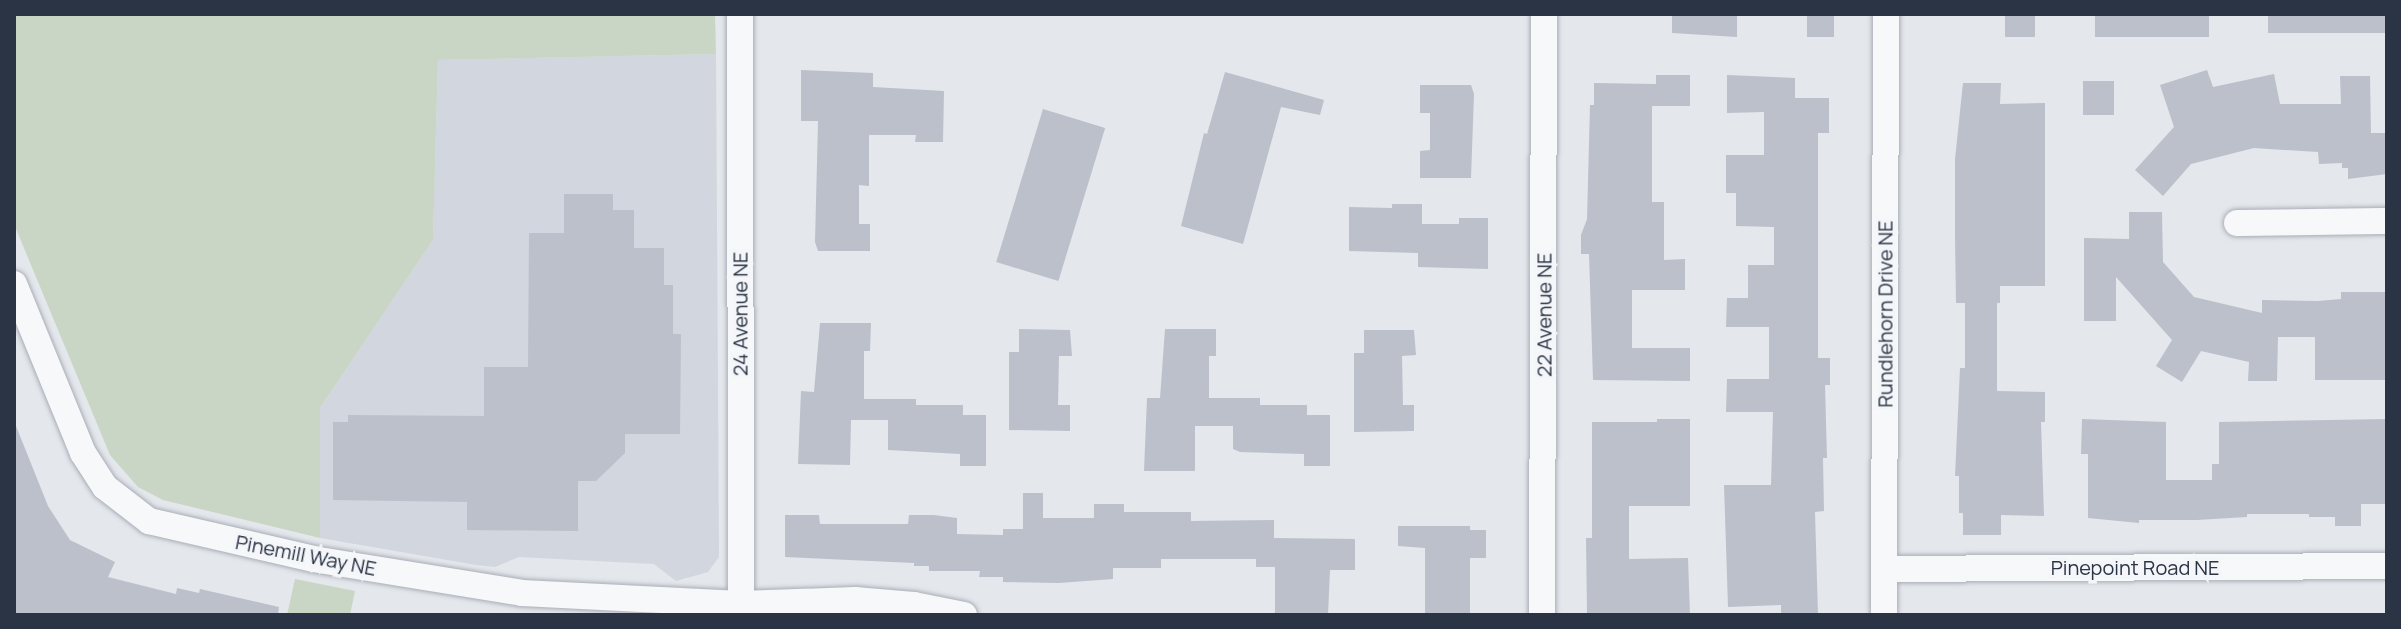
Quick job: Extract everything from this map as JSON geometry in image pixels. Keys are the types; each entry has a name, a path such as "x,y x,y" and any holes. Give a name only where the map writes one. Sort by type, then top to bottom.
{"street":[{"name":"24 Avenue NE","path":"740,14 741,610"},
{"name":"22 Avenue NE","path":"1542,615 1544,14"},
{"name":"Rundlehorn Drive NE","path":"1884,615 1886,14"},
{"path":"2237,223 2387,221"},
{"name":"Pinemill Way NE","path":"14,284 83,453 105,487 149,521 313,559 522,593 741,610 855,600 914,605 964,615"},
{"name":"Pinepoint Road NE","path":"1884,569 2387,566"}],"shaded area":[{"path":"716,54 719,557 708,572 676,581 654,564 519,557 495,567 320,538 320,408 433,240 438,60"}],"green space":[{"path":"14,14 715,14 716,54 438,60 433,240 320,408 320,538 163,500 138,487 110,455 14,224"},
{"path":"295,579 355,591 350,615 287,615"}],"building":[{"path":"1672,14 1737,14 1737,37 1672,33"},
{"path":"1807,14 1834,14 1834,37 1807,37"},
{"path":"2005,14 2035,14 2035,37 2005,37"},
{"path":"2095,14 2209,14 2209,37 2095,37"},
{"path":"2268,14 2387,14 2387,33 2268,33"},
{"path":"801,70 873,73 873,87 944,91 943,142 915,142 916,135 869,135 869,186 859,185 859,224 870,224 870,251 818,251 815,242 818,121 801,121"},
{"path":"2207,70 2213,87 2274,74 2280,104 2341,104 2340,76 2370,76 2371,133 2387,133 2387,174 2348,179 2348,168 2342,168 2342,163 2319,164 2318,152 2254,148 2191,164 2163,196 2135,170 2174,127 2160,85"},
{"path":"1225,72 1324,100 1320,115 1281,107 1243,244 1181,226 1204,133 1207,134"},
{"path":"1656,75 1690,75 1690,106 1652,106 1652,202 1664,202 1664,260 1685,259 1685,290 1632,290 1632,348 1690,348 1690,381 1593,380 1589,254 1581,254 1581,235 1587,219 1590,105 1594,105 1594,83 1656,84"},
{"path":"1727,75 1795,78 1795,98 1829,98 1829,133 1818,133 1818,358 1830,358 1830,385 1825,385 1827,458 1823,458 1824,511 1815,512 1818,615 1781,615 1781,605 1728,607 1724,485 1771,485 1773,412 1726,412 1727,379 1769,379 1769,327 1726,327 1727,298 1748,298 1748,265 1774,265 1774,227 1736,226 1736,193 1726,193 1726,155 1764,155 1764,112 1727,113"},
{"path":"2083,81 2114,81 2114,115 2083,115"},
{"path":"1963,83 2001,83 2000,104 2045,103 2045,286 2000,286 2000,303 1997,303 1997,391 2045,392 2045,422 2041,422 2044,516 2001,515 2001,535 1963,535 1963,513 1959,513 1959,476 1955,476 1960,368 1965,368 1965,303 1956,303 1955,237 1955,159"},
{"path":"1420,85 1471,85 1474,94 1471,178 1420,178 1420,151 1430,150 1430,113 1420,113"},
{"path":"1043,109 1105,128 1058,281 996,262"},
{"path":"564,194 613,194 613,210 634,210 634,248 664,248 664,285 673,285 673,334 681,334 680,434 625,434 625,453 596,481 578,481 578,531 467,530 467,502 333,500 333,422 348,422 348,415 484,416 484,367 528,367 529,233 564,233"},
{"path":"1392,204 1422,204 1422,224 1459,224 1459,218 1488,218 1488,269 1418,267 1418,253 1349,251 1349,207 1392,208"},
{"path":"2129,212 2162,212 2163,262 2194,297 2262,313 2262,300 2318,301 2341,299 2341,292 2387,292 2387,380 2315,380 2315,337 2278,337 2277,381 2248,381 2249,362 2201,351 2182,382 2156,366 2172,340 2116,277 2116,321 2084,321 2084,238 2129,239"},
{"path":"820,323 871,323 870,351 864,351 864,399 916,399 916,405 963,405 963,415 986,415 986,466 960,466 960,454 888,450 888,420 851,420 850,465 798,464 801,391 814,392"},
{"path":"1019,329 1070,330 1072,356 1059,356 1058,405 1070,405 1070,431 1009,430 1009,352 1019,352"},
{"path":"1165,329 1216,329 1216,356 1209,356 1209,398 1260,398 1260,405 1307,405 1307,415 1330,415 1330,466 1304,466 1304,454 1240,452 1233,449 1233,426 1195,426 1195,471 1144,471 1147,398 1160,398"},
{"path":"1364,330 1414,330 1416,355 1402,356 1403,405 1414,405 1414,431 1354,432 1354,353 1364,353"},
{"path":"1657,419 1690,419 1690,506 1629,506 1629,559 1688,558 1690,615 1587,615 1586,538 1592,538 1592,422 1657,422"},
{"path":"2082,419 2166,422 2166,480 2212,480 2212,464 2219,464 2219,422 2387,419 2387,504 2361,504 2361,526 2335,526 2335,517 2309,517 2309,514 2247,514 2247,517 2197,520 2139,520 2139,523 2088,518 2088,454 2081,454"},
{"path":"14,421 48,506 70,540 115,562 108,577 176,594 177,588 199,593 200,589 279,607 278,615 14,615"},
{"path":"1023,493 1043,493 1043,518 1094,518 1094,504 1124,504 1124,512 1191,512 1191,521 1274,520 1274,538 1355,539 1355,570 1330,570 1328,615 1275,615 1275,567 1256,567 1256,559 1161,559 1161,568 1113,568 1113,579 1059,583 1003,582 1003,577 979,577 980,571 929,571 929,566 914,566 914,563 785,557 785,515 819,515 820,524 908,524 909,515 934,515 957,518 957,534 1003,535 1003,529 1023,529"},
{"path":"1398,526 1470,526 1470,530 1486,530 1486,558 1470,558 1470,615 1425,615 1425,548 1398,546"}]}
